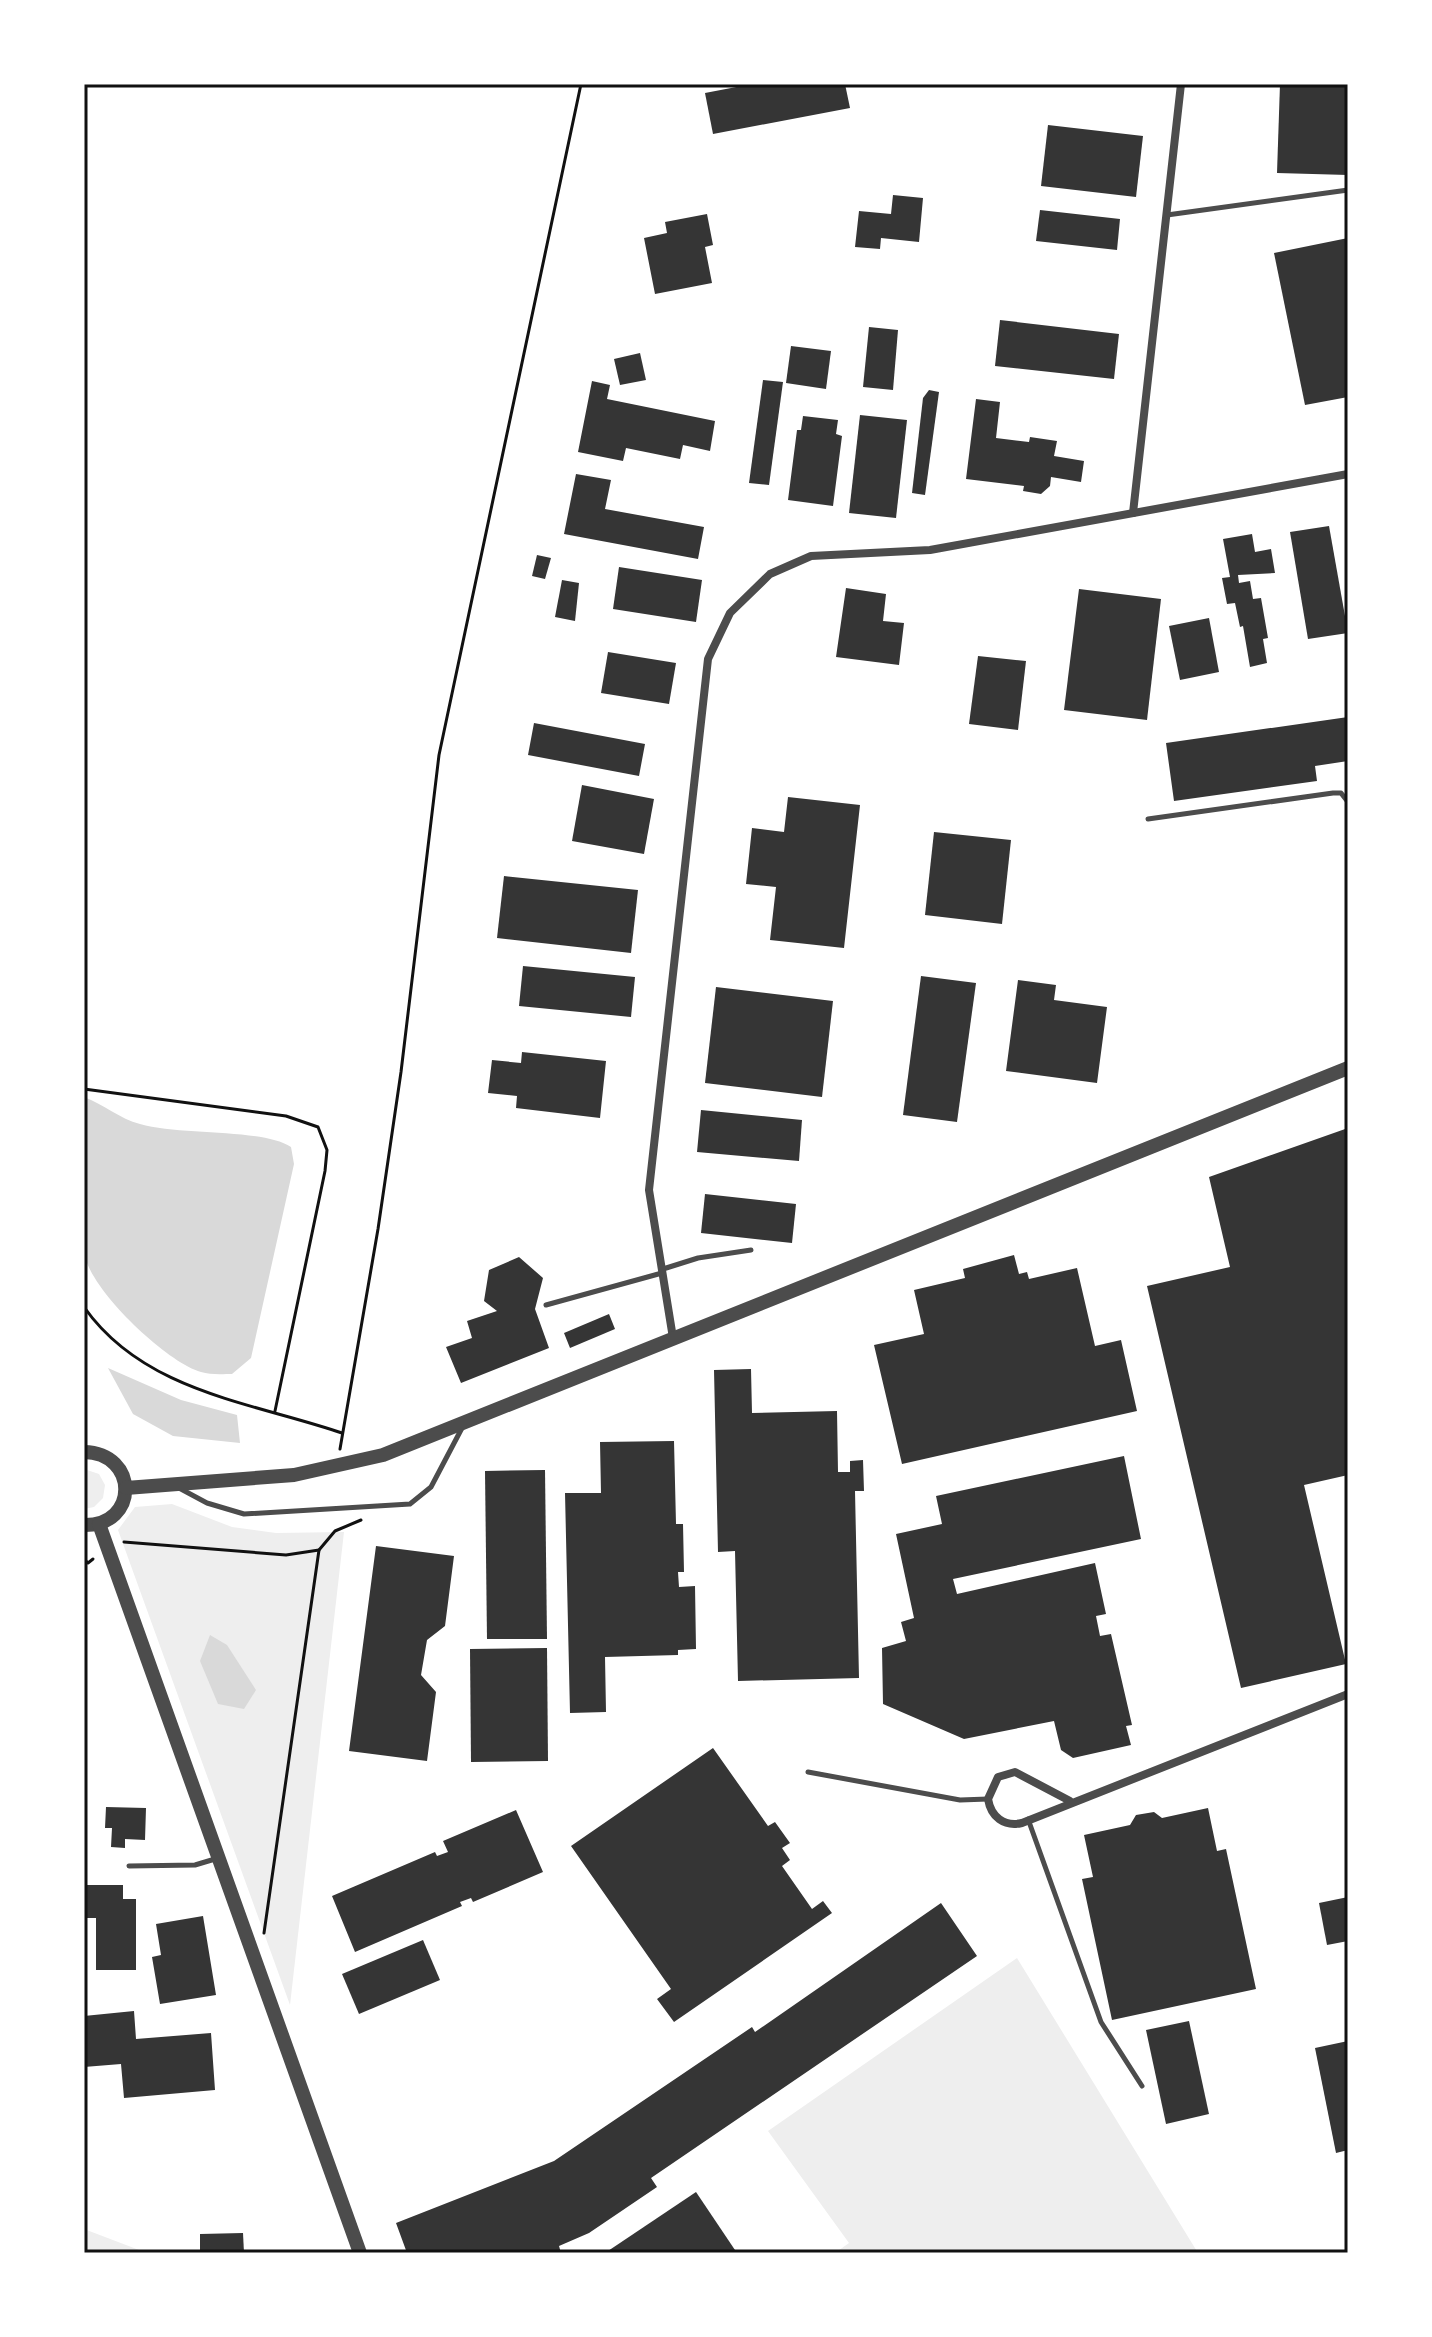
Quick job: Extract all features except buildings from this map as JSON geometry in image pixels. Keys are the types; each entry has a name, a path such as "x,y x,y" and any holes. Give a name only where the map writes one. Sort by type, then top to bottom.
{"street":[{"path":"1133,513 1181,84"},
{"path":"673,1338 649,1190 708,659 730,613 770,574 811,556 930,550 1348,474"},
{"path":"126,1488 336,1469 397,1451 1348,1068"},
{"path":"84,1452 109,1457 118,1465 126,1488 118,1511 92,1525 108,1547 360,2253"},
{"path":"1070,1801 1015,1772 998,1777 988,1799 992,1812 1002,1821 1015,1824 1348,1694"}],"lane":[{"path":"1166,216 1348,190"},
{"path":"1148,819 1333,793 1341,793 1348,802"},
{"path":"546,1305 698,1258 751,1250"},
{"path":"175,1485 207,1503 244,1514 410,1504 431,1487 464,1424"},
{"path":"808,1772 960,1800 988,1799"},
{"path":"1028,1819 1101,2022 1142,2086"},
{"path":"129,1866 195,1865 220,1858"}],"path":[{"path":"336,1469 399,1088 439,755 581,84"},
{"path":"84,1089 286,1116 318,1127 327,1150 325,1171 275,1411"},
{"path":"84,1307 123,1352 195,1390 342,1433"},
{"path":"264,1937 319,1550 335,1531 365,1519"},
{"path":"108,1547 120,1542 151,1542 286,1555 319,1550"},
{"path":"84,1559 88,1563"}],"shaded area":[{"path":"84,1097 140,1124 261,1137 291,1147 294,1164 251,1358 232,1374 201,1372 169,1354 131,1322 99,1285 89,1267 84,1252 81,1214"},
{"path":"108,1368 181,1400 237,1415 240,1443 173,1436 133,1414"},
{"path":"84,1469 99,1474 105,1485 103,1498 94,1507 84,1509"},
{"path":"172,1504 232,1527 276,1533 344,1532 290,2005 118,1530 135,1507"},
{"path":"210,1635 227,1645 256,1690 244,1709 218,1704 200,1661"},
{"path":"1017,1958 1198,2253 835,2253 849,2243 768,2131"},
{"path":"84,2229 147,2253 84,2253"}]}
